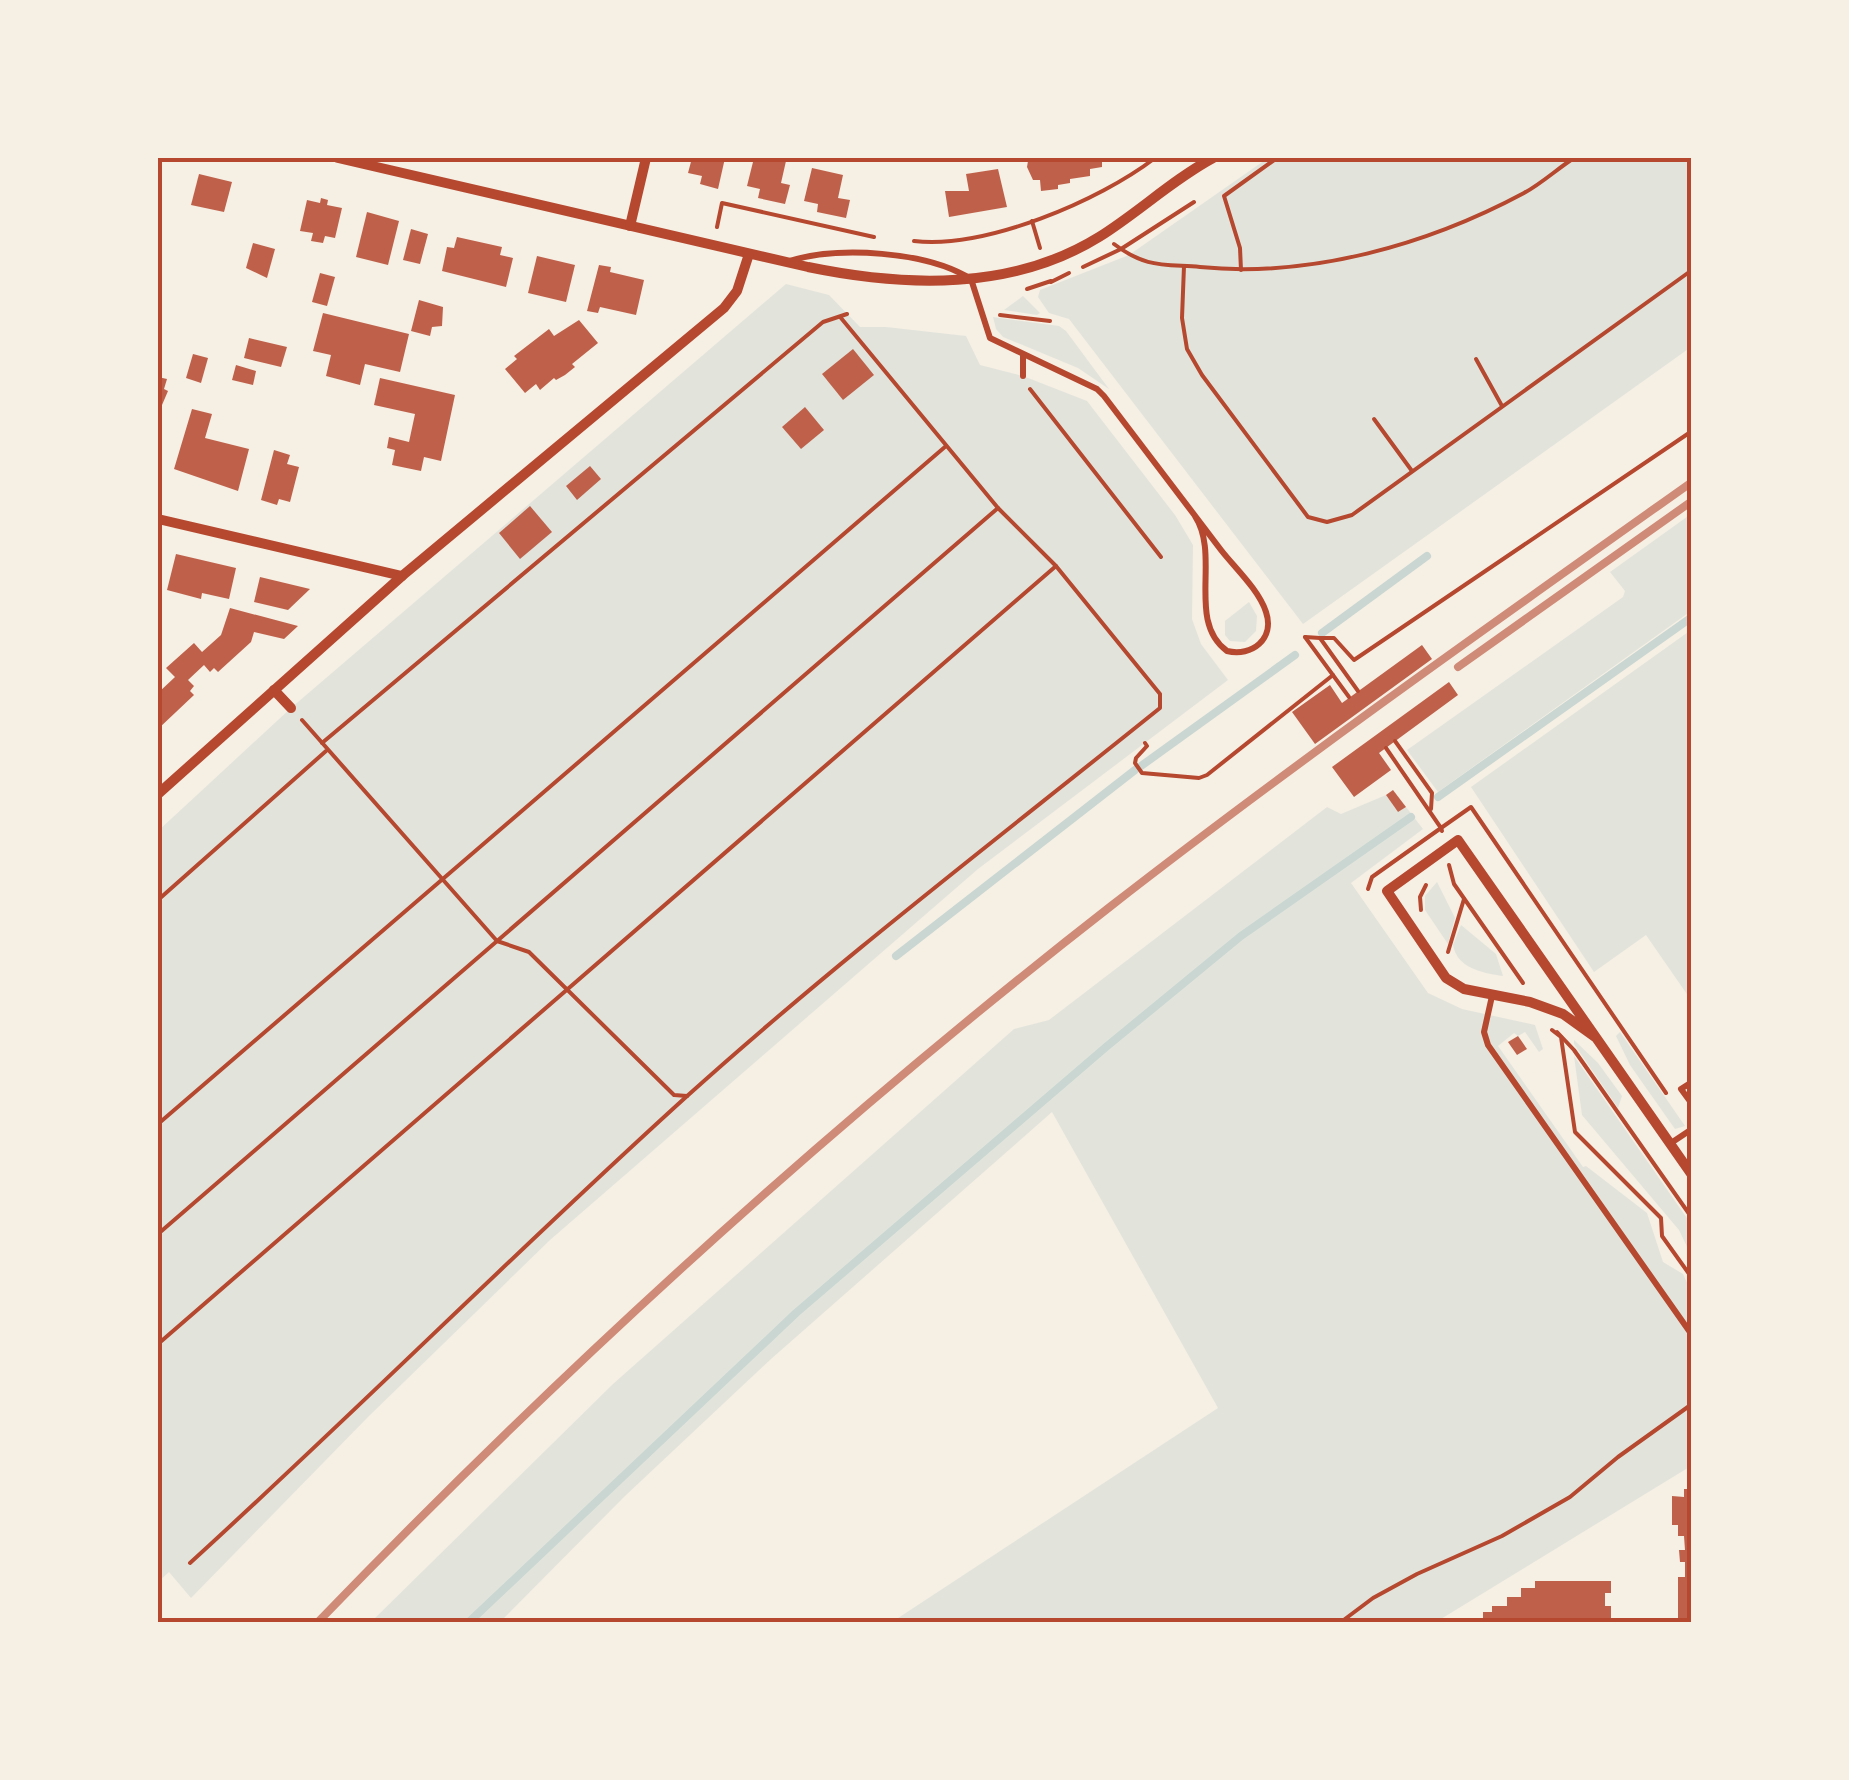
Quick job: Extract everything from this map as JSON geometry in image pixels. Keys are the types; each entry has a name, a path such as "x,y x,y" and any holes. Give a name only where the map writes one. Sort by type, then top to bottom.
{"street":[{"path":"338,158 786,262 899,280 971,279 1045,262 1103,235 1146,201 1213,158"},
{"path":"630,226 646,158"},
{"path":"158,794 402,576 724,308 738,291 750,254"},
{"path":"158,519 402,576"},
{"path":"274,690 291,708"},
{"path":"1595,1037 1563,1014 1530,1002 1464,989 1446,978 1387,891 1458,840 1692,1175"}],"lane":[{"path":"786,262 828,253 880,255 934,263 971,279 987,333 994,342 1097,389 1195,516 1265,608 1268,623 1264,638 1248,652 1227,651 1211,633 1207,616 1206,546 1195,516"},
{"path":"1022,355 1023,376"},
{"path":"1492,996 1484,1032 1488,1045 1692,1336"},
{"path":"1692,1082 1681,1089 1692,1104"},
{"path":"1670,1144 1692,1129"}],"path":[{"path":"909,240 958,238 1046,217 1155,158"},
{"path":"1240,270 1240,248 1224,196 1277,158"},
{"path":"1103,235 1150,266 1240,270 1350,258 1427,236 1528,191 1574,158"},
{"path":"1051,282 1122,249 1194,202"},
{"path":"700,242 704,228 716,230 722,203 876,237"},
{"path":"1184,266 1182,318 1187,350 1308,517 1328,522 1352,514 1692,270"},
{"path":"995,312 1050,321"},
{"path":"322,743 823,322 848,314"},
{"path":"190,1563 687,1096 931,890 1160,708 1160,694 1056,566 998,508 841,318"},
{"path":"1476,359 1502,406"},
{"path":"1023,376 1161,557"},
{"path":"1374,419 1412,471"},
{"path":"1350,698 1305,637 1334,638 1354,660 1692,431"},
{"path":"158,1124 946,446"},
{"path":"158,1234 300,1107 998,508"},
{"path":"158,1344 1056,566"},
{"path":"1320,638 1358,691"},
{"path":"1144,743 1147,746 1135,763 1142,773 1200,778 1250,744 1282,718 1288,708 1333,675"},
{"path":"1333,690 1340,685"},
{"path":"291,708 497,941 529,952 674,1095 687,1096"},
{"path":"1394,741 1432,793 1431,812"},
{"path":"1386,748 1441,828 1472,807 1668,1096"},
{"path":"158,900 327,750"},
{"path":"1388,766 1395,760"},
{"path":"1442,877 1452,877"},
{"path":"1422,912 1420,898 1431,880"},
{"path":"1448,952 1464,899"},
{"path":"1439,939 1453,959"},
{"path":"1508,981 1523,983"},
{"path":"1561,1037 1575,1132 1661,1218 1662,1236 1692,1278"},
{"path":"1342,1622 1388,1590 1502,1536 1570,1497 1618,1456 1692,1404"}],"shaded area":[{"path":"1268,158 1691,158 1691,347 1303,624 1069,319 1049,313 1038,297 1040,290 1129,255"},
{"path":"786,284 829,295 860,327 966,336 980,365 1023,376 1087,401 1175,515 1193,545 1192,619 1201,644 1228,680 978,869 550,1240 368,1417 191,1598 169,1572 158,1582 158,831 291,708"},
{"path":"1023,296 1040,313 1004,310"},
{"path":"993,317 1059,326 1109,389 1078,368 1003,337"},
{"path":"1691,514 1691,611 1438,792 1407,750 1623,597 1625,591 1610,572"},
{"path":"1249,602 1257,616 1256,631 1245,642 1230,641 1225,635 1225,621"},
{"path":"1691,630 1691,1000 1646,935 1594,972 1471,787"},
{"path":"1386,795 1398,812 1406,807 1423,829 1351,883 1428,993 1462,1009 1535,1025 1543,1049 1539,1052 1525,1032 1518,1036 1514,1033 1498,1046 1583,1167 1647,1213 1663,1262 1683,1274 1691,1291 1691,1466 1436,1622 892,1622 1218,1408 1052,1112 771,1359 625,1496 500,1622 371,1622 613,1384 1014,1029 1049,1020 1327,807 1341,814"},
{"path":"1437,882 1455,918 1448,944 1425,910 1425,896"},
{"path":"1461,925 1496,954 1503,976 1479,971 1455,953 1453,945"},
{"path":"1620,1032 1685,1126 1675,1129 1630,1065 1616,1036"},
{"path":"1574,1040 1598,1063 1622,1096 1618,1108 1574,1044"},
{"path":"1574,1056 1691,1224 1691,1255 1679,1230 1582,1115"}],"building":[{"path":"692,158 725,158 718,189 700,184 702,176 688,173"},
{"path":"754,158 786,161 781,183 790,185 785,204 758,198 760,189 747,186"},
{"path":"1034,158 1102,158 1102,167 1090,169 1090,176 1058,185 1058,189 1041,191 1040,180 1033,180 1027,167"},
{"path":"812,168 843,175 838,198 850,200 846,218 817,212 818,204 804,201"},
{"path":"998,169 1007,207 949,217 945,191 969,191 966,174"},
{"path":"199,174 232,182 224,212 191,205"},
{"path":"321,198 328,200 327,205 342,208 335,238 325,236 323,243 311,241 313,233 300,231 307,200 320,203"},
{"path":"367,212 399,221 388,265 356,257"},
{"path":"411,229 428,234 420,264 403,260"},
{"path":"457,237 502,247 500,255 513,258 506,287 442,271 447,247 454,248"},
{"path":"253,243 275,249 267,278 246,268"},
{"path":"537,256 575,265 566,302 528,293"},
{"path":"599,265 611,267 610,272 644,280 636,315 600,307 598,313 587,311"},
{"path":"320,273 335,277 327,306 312,302"},
{"path":"419,300 443,307 442,326 432,327 430,336 411,331"},
{"path":"323,313 409,334 400,372 365,364 360,385 326,376 331,355 313,351"},
{"path":"579,320 598,343 572,364 575,367 565,375 554,378 540,390 536,384 525,393 505,369 517,359 514,356 549,329 554,336"},
{"path":"249,338 287,347 281,367 244,358"},
{"path":"853,349 874,375 843,400 822,374"},
{"path":"193,354 208,358 201,383 186,378"},
{"path":"236,365 256,371 253,385 232,380"},
{"path":"158,377 167,379 164,389 168,391 159,412"},
{"path":"380,378 455,395 441,461 424,457 421,471 392,465 395,450 387,448 389,437 409,442 415,414 374,405"},
{"path":"805,407 824,430 801,449 782,427"},
{"path":"192,409 212,414 205,438 249,449 238,491 174,469"},
{"path":"274,450 290,455 287,464 299,467 290,502 279,499 277,505 261,500"},
{"path":"590,466 601,479 577,500 566,486"},
{"path":"530,506 552,532 520,559 499,533"},
{"path":"176,554 236,568 229,599 202,593 201,599 167,590"},
{"path":"260,577 310,589 288,610 254,602"},
{"path":"230,608 298,626 284,639 254,632 251,642 218,672 214,668 210,672 204,665 188,680 194,686 190,691 194,695 158,729 158,693 175,677 166,668 194,643 202,652 221,635"},
{"path":"1422,645 1432,659 1315,744 1292,712 1330,685 1342,703"},
{"path":"1449,682 1458,695 1379,753 1391,770 1354,797 1332,767"},
{"path":"1393,790 1406,807 1398,812 1386,795"},
{"path":"1518,1036 1527,1049 1517,1055 1508,1042"},
{"path":"1684,1489 1692,1489 1692,1622 1678,1622 1678,1577 1685,1577 1685,1562 1680,1562 1679,1550 1685,1550 1684,1536 1678,1536 1678,1525 1672,1525 1672,1496 1684,1497"},
{"path":"1535,1581 1611,1581 1611,1593 1605,1593 1605,1606 1611,1606 1611,1622 1522,1618 1522,1622 1472,1622 1483,1619 1483,1612 1492,1612 1492,1606 1507,1606 1507,1597 1521,1597 1521,1588 1535,1588"}],"waterway":[{"path":"1322,633 1427,556"},
{"path":"1438,797 1692,617"},
{"path":"1141,766 1295,655"},
{"path":"896,956 1135,770"},
{"path":"469,1622 796,1313 1106,1047 1241,936 1411,817"}],"railway":[{"path":"318,1622 603,1341 903,1074 1111,906 1254,797 1692,482"},
{"path":"1458,667 1692,501"}]}
